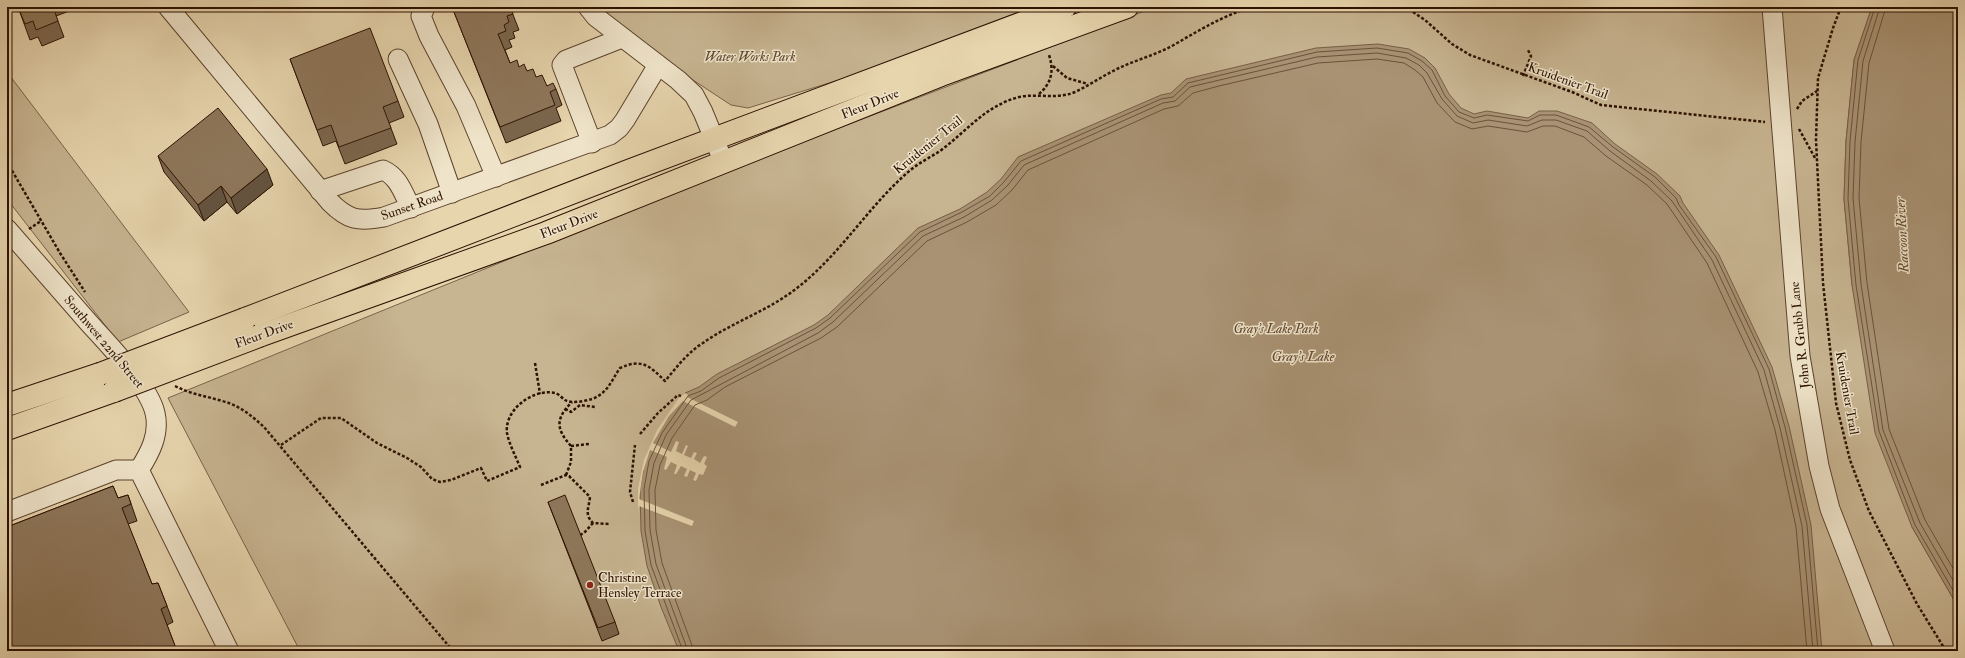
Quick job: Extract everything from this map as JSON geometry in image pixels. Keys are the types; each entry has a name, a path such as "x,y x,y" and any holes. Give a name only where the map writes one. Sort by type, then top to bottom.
{"main road":[{"name":"Fleur Drive","path":"7,405 100,374 714,139 1065,7"},
{"name":"Fleur Drive","path":"7,430 259,336 546,233 941,75 1127,7"}],"street":[{"name":"Sunset Road","path":"168,7 320,191 342,214 354,219 368,220 384,217 592,143 610,135 619,128 658,65"},
{"path":"588,7 596,17 694,95 703,112 724,163"},
{"name":"John R. Grubb Lane","path":"1772,7 1788,121 1800,356 1819,466 1830,509 1886,651"},
{"path":"426,8 421,16 428,36 466,106 496,177"},
{"path":"592,143 562,65 566,60 622,38"},
{"path":"398,59 428,124 452,193"},
{"path":"320,191 383,170 391,173 396,180 410,208"},
{"name":"Southwest 22nd Street","path":"7,229 112,348 142,387 150,400 155,413 155,439 139,470"},
{"path":"7,512 116,470 139,470 229,651"}],"path":[{"name":"Kruidenier Trail","path":"572,402 591,399 601,395 607,390 620,368 628,365 639,363 647,365 665,381 683,359 703,343 792,292 812,276 843,244 888,191 908,172 940,150 974,120 996,105 1018,98 1039,94 1049,96 1068,95 1119,68 1165,49 1232,13 1252,7"},
{"name":"Kruidenier Trail","path":"1399,7 1410,10 1425,20 1452,44 1470,55 1523,76 1572,92 1601,105 1751,121 1788,121 1816,158 1828,343 1836,403 1850,460 1869,511 1917,604 1946,651"},
{"path":"1816,158 1817,91 1823,59 1841,7"},
{"path":"1523,76 1531,56 1528,50"},
{"path":"1049,55 1053,66 1067,78 1089,84"},
{"path":"1039,94 1045,89 1049,81 1053,66"},
{"path":"1788,121 1802,101 1817,91"},
{"path":"7,162 60,253 87,295"},
{"path":"535,363 540,394"},
{"path":"171,384 183,391 224,401 247,412 264,427 281,445 453,651"},
{"path":"281,445 321,418 341,418 377,443 421,467 432,479 440,482 451,480 481,468 487,481 520,467 507,433 507,425 519,404 524,400 540,394 554,393 572,402 565,409 559,428 562,436 571,446 571,462 566,475 541,485"},
{"path":"640,434 671,400 678,395 681,396"},
{"path":"565,409 571,412 580,405 595,406"},
{"path":"571,446 589,444"},
{"path":"633,502 630,492 635,445"},
{"path":"566,475 590,497 587,514 594,523 609,524"},
{"path":"580,535 594,523"}],"green space":[{"name":"Water Works Park","path":"595,7 1039,7 881,67 748,108 731,105 626,36"},
{"name":"Gray's Lake","path":"1155,7 1872,7 1854,60 1846,141 1844,199 1852,285 1912,527 1958,607 1958,651 300,651 168,398 703,180"},
{"path":"7,72 189,312 118,342 7,199"}],"water":[{"name":"Raccoon River","path":"1872,7 1958,7 1958,607 1912,527 1875,433 1852,285 1844,199 1846,141 1854,60"},
{"name":"Gray's Lake","path":"1378,44 1409,49 1425,58 1435,68 1449,94 1461,108 1474,114 1487,111 1528,118 1539,111 1557,111 1592,123 1615,144 1657,174 1680,196 1683,203 1719,255 1772,367 1789,426 1811,525 1822,651 679,651 661,607 647,566 641,531 640,489 645,460 658,431 685,393 699,387 717,374 814,325 828,315 918,228 960,209 987,192 1001,179 1018,157 1161,95 1171,93 1186,79 1316,48"}],"pier":[{"path":"685,393 688,395 687,397 738,422 735,427 683,401 669,416 653,443 671,452 676,441 679,442 676,451 682,454 686,445 688,446 684,455 691,458 694,452 697,453 694,459 700,463 704,456 707,457 704,464 707,466 703,475 699,474 696,481 693,480 696,473 690,470 687,477 684,476 687,469 681,466 676,474 674,474 677,465 671,462 666,470 664,469 667,457 650,450 643,472 639,499 694,521 692,526 639,506 638,509 638,489 644,460 657,430 679,398"}],"building":[{"path":"18,7 53,7 58,21 36,30 33,21 25,24"},
{"path":"452,7 510,7 513,14 507,16 509,22 504,25 506,31 498,34 510,63 517,60 519,67 524,64 527,71 533,69 536,77 542,75 547,86 553,83 556,89 550,92 555,105 500,127"},
{"path":"370,28 398,101 383,107 391,128 339,147 331,125 317,130 290,59"},
{"path":"218,108 267,169 231,198 221,186 198,205 158,156"},
{"path":"113,486 118,498 128,495 131,504 122,508 152,584 158,583 167,606 161,609 177,651 9,651 7,645 7,527"},
{"name":"Christine Hensley Terrace","path":"565,495 615,622 598,628 548,502"}],"place":[{"name":"Christine Hensley Terrace","path":"590,585"}],"park label":[{"name":"Gray's Lake Park","path":"1276,329"}]}
